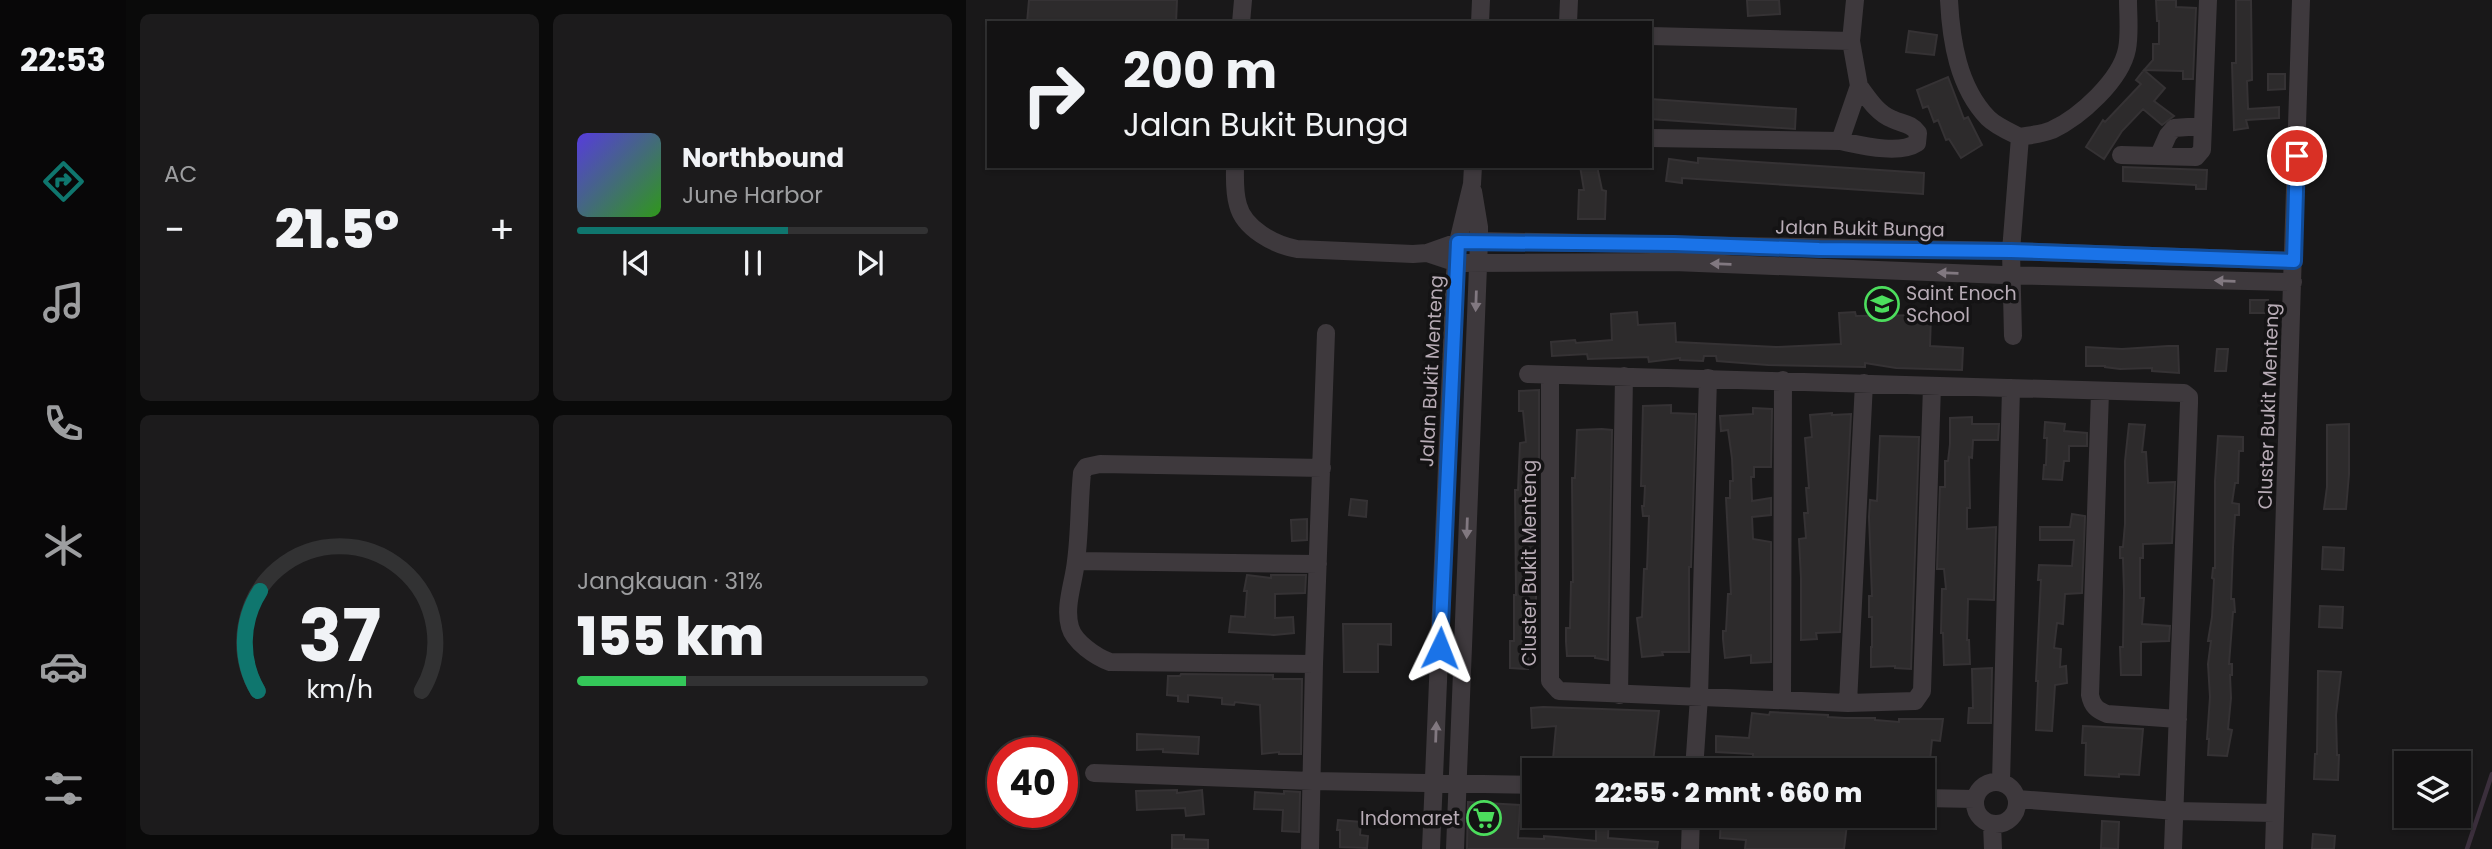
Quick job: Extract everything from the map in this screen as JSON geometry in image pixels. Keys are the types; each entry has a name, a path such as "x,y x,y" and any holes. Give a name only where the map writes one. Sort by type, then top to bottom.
{"street":[{"path":"1241,21 1243,0"},
{"path":"1480,21 1481,0"},
{"path":"1568,21 1569,0"},
{"path":"1652,138 1840,141 1906,148 1917,143 1918,133 1915,128 1891,119 1877,109 1859,86 1851,41 1855,0"},
{"path":"1949,0 1951,31 1963,76 1973,99 1989,119 2020,137 2049,131 2071,120 2104,89 2122,66 2127,48 2128,0"},
{"path":"2121,155 2196,157 2203,148 2208,0"},
{"name":"Cluster Bukit Menteng","path":"2274,849 2301,0"},
{"path":"1652,36 1851,41"},
{"path":"1840,141 1859,86"},
{"path":"2159,155 2174,128 2202,126"},
{"path":"2013,336 2011,251 2020,137"},
{"path":"1235,168 1238,208 1251,225 1281,246 1297,249 1427,253 1457,262 1674,262 2011,275 2293,282"},
{"name":"Jalan Bukit Menteng","path":"1455,849 1479,241 1473,175"},
{"name":"Jalan Bukit Menteng","path":"1431,849 1458,242 1473,175"},
{"name":"Jalan Bukit Bunga","path":"1427,253 1458,242 1479,241 2011,251 2294,261"},
{"path":"1674,244 1674,262"},
{"path":"1819,249 1819,268"},
{"path":"1310,849 1326,333"},
{"path":"1528,374 2184,393 2189,397 2174,849"},
{"name":"Cluster Bukit Menteng","path":"1550,375 1550,681 1559,691 1848,703 1915,701 1922,691 1933,386"},
{"path":"1619,695 1624,376"},
{"path":"1695,758 1708,378"},
{"path":"1782,700 1783,380"},
{"path":"1848,703 1864,383"},
{"path":"2001,782 2011,388"},
{"path":"2101,391 2090,695 2092,704 2101,712 2178,719"},
{"path":"1314,664 1110,662 1101,659 1080,641 1070,629 1068,612 1076,561 1082,479 1086,467 1100,464 1322,468"},
{"path":"1076,561 1318,564"},
{"path":"1094,773 1312,781 1522,784"},
{"path":"2001,782 2009,785 2017,799 2017,807 2008,821 1992,824 1978,815 1975,799 1985,785 2001,782"},
{"path":"1935,798 1975,799"},
{"path":"2017,799 2176,811 2275,813"},
{"path":"1992,824 1993,849"},
{"path":"1690,849 1691,828"}],"building":[{"path":"1029,0 1177,0 1176,21 1027,21"},
{"path":"1747,0 1779,0 1780,14 1748,16"},
{"path":"2156,0 2176,0 2176,7 2196,8 2193,79 2183,79 2183,71 2144,70 2153,60 2153,44 2159,44"},
{"path":"2236,0 2251,0 2252,80 2247,81 2248,109 2279,107 2279,118 2246,120 2248,128 2234,130 2232,63 2236,63"},
{"path":"1909,31 1937,35 1934,55 1906,52"},
{"path":"2144,70 2165,88 2154,101 2174,116 2162,125 2143,109 2122,131 2104,159 2086,147 2103,120 2105,122 2141,84 2136,80"},
{"path":"2268,74 2285,74 2285,89 2268,90"},
{"path":"1948,77 1964,119 1968,117 1982,145 1961,158 1949,139 1946,140 1938,120 1934,122 1928,106 1923,108 1917,90"},
{"path":"1652,99 1796,109 1795,129 1652,119"},
{"path":"1698,158 1924,173 1923,194 1682,178 1682,183 1666,181 1669,159 1698,163"},
{"path":"2123,167 2207,170 2206,189 2196,189 2196,185 2123,181"},
{"path":"1580,168 1597,168 1602,190 1606,191 1605,219 1578,219 1579,190 1584,190"},
{"path":"2250,300 2268,300 2268,313 2250,313"},
{"path":"1637,312 1638,325 1675,323 1676,342 1776,347 1841,344 1839,313 1855,312 1856,316 1931,315 1930,346 1963,348 1962,370 1896,368 1865,363 1865,367 1768,365 1717,361 1716,356 1704,356 1703,361 1680,358 1649,362 1648,357 1588,359 1587,354 1552,356 1551,342 1612,340 1611,314"},
{"path":"2178,346 2179,373 2152,371 2152,368 2086,366 2086,347 2122,349"},
{"path":"2217,349 2228,349 2226,371 2215,371"},
{"path":"1539,390 1539,471 1536,471 1533,513 1533,595 1536,595 1536,610 1533,610 1532,636 1529,636 1528,669 1510,668 1510,641 1514,641 1516,595 1515,490 1518,490 1520,443 1526,442 1523,411 1519,411 1519,391"},
{"path":"1671,405 1671,413 1696,414 1689,567 1689,652 1662,652 1663,655 1642,657 1637,618 1642,617 1649,516 1643,516 1642,506 1645,486 1641,486 1643,406"},
{"path":"1753,408 1772,409 1771,467 1754,467 1754,477 1751,477 1752,501 1771,498 1771,515 1752,517 1753,539 1771,542 1771,662 1751,663 1751,655 1725,658 1723,631 1726,631 1728,594 1731,594 1726,498 1730,498 1730,481 1733,481 1728,430 1721,431 1720,416 1753,414"},
{"path":"1851,414 1840,632 1816,633 1817,639 1801,640 1799,539 1806,538 1804,513 1808,513 1806,488 1809,488 1805,438 1812,437 1810,415"},
{"path":"1972,417 1972,424 1999,424 1998,440 1973,440 1972,458 1969,457 1970,508 1967,508 1967,529 1996,527 1994,600 1968,599 1967,640 1970,664 1944,665 1941,633 1942,589 1946,589 1944,569 1937,569 1940,487 1945,487 1950,418"},
{"path":"2045,422 2065,424 2064,431 2087,433 2087,446 2069,446 2069,461 2064,461 2062,480 2043,479 2047,438 2044,438"},
{"path":"2129,424 2145,425 2142,452 2146,452 2148,483 2175,482 2172,543 2143,544 2143,558 2140,558 2140,598 2144,598 2142,624 2170,626 2169,641 2141,642 2141,675 2121,675 2124,591 2120,547 2123,547 2125,524 2125,461"},
{"path":"2349,424 2346,509 2324,509 2327,487 2327,425"},
{"path":"1577,430 1612,430 1608,660 1595,656 1567,656 1566,642 1566,628 1570,628 1573,582 1572,478 1575,478"},
{"path":"1880,436 1919,437 1911,669 1895,666 1871,667 1869,517 1870,500 1877,501"},
{"path":"2218,436 2243,437 2243,451 2239,451 2238,483 2235,483 2232,503 2239,504 2239,515 2235,515 2233,547 2231,599 2234,599 2235,612 2229,664 2232,664 2232,675 2228,729 2232,730 2227,756 2208,755 2207,739 2211,641 2208,641 2215,568"},
{"path":"1351,499 1367,501 1366,517 1349,515"},
{"path":"2072,514 2085,516 2082,593 2065,594 2063,624 2057,623 2054,648 2061,649 2060,667 2066,666 2067,683 2055,685 2052,731 2036,730 2041,580 2038,580 2039,565 2072,566 2074,540 2040,540 2040,527 2070,527"},
{"path":"1307,519 1307,540 1292,541 1291,520"},
{"path":"2323,547 2344,548 2343,570 2322,569"},
{"path":"1247,575 1271,578 1271,575 1306,575 1305,593 1275,594 1275,618 1293,617 1294,633 1274,635 1229,632 1231,616 1245,617 1247,591 1244,591"},
{"path":"2320,606 2343,607 2342,628 2319,627"},
{"path":"1343,624 1391,624 1391,645 1378,644 1378,672 1344,672"},
{"path":"1992,668 1991,723 1968,723 1969,708 1973,708 1972,669"},
{"path":"2318,671 2341,672 2336,715 2338,780 2314,779"},
{"path":"1273,675 1273,679 1302,679 1301,754 1262,754 1260,705 1235,702 1234,705 1222,704 1222,698 1188,695 1188,702 1178,701 1178,696 1167,695 1168,676"},
{"path":"1531,708 1659,711 1653,758 1553,758 1556,726 1532,728"},
{"path":"1770,712 1828,715 1899,722 1899,719 1943,719 1940,741 1932,740 1930,758 1753,758 1753,754 1716,752 1716,736 1749,738 1752,713 1769,715"},
{"path":"2083,726 2143,729 2139,775 2085,775 2086,743 2082,743"},
{"path":"1137,734 1199,737 1198,754 1163,752 1163,749 1137,750"},
{"path":"1177,790 1177,793 1202,790 1204,814 1186,816 1185,808 1137,810 1136,791"},
{"path":"1284,791 1300,792 1299,832 1282,831 1283,810 1254,809 1255,792 1284,794"},
{"path":"1468,802 1520,805 1518,838 1544,839 1544,836 1596,841 1596,828 1608,828 1608,838 1658,842 1657,849 1467,849"},
{"path":"1338,820 1361,822 1360,835 1368,836 1367,848 1340,847"},
{"path":"2102,821 2119,822 2118,849 2101,848"},
{"path":"1720,828 1847,828 1844,849 1745,849 1746,840 1720,838"},
{"path":"2313,834 2335,836 2334,849 2312,849"},
{"path":"1172,835 1184,835 1184,839 1208,840 1208,849 1172,849"}],"waterway":[{"path":"2467,849 2492,774"}],"place":[{"name":"Saint Enoch School","path":"1882,304"},
{"name":"Indomaret","path":"1484,818"}],"route":[{"path":"1440,648 1458,242 2011,251 2294,261 2297,156"}]}
